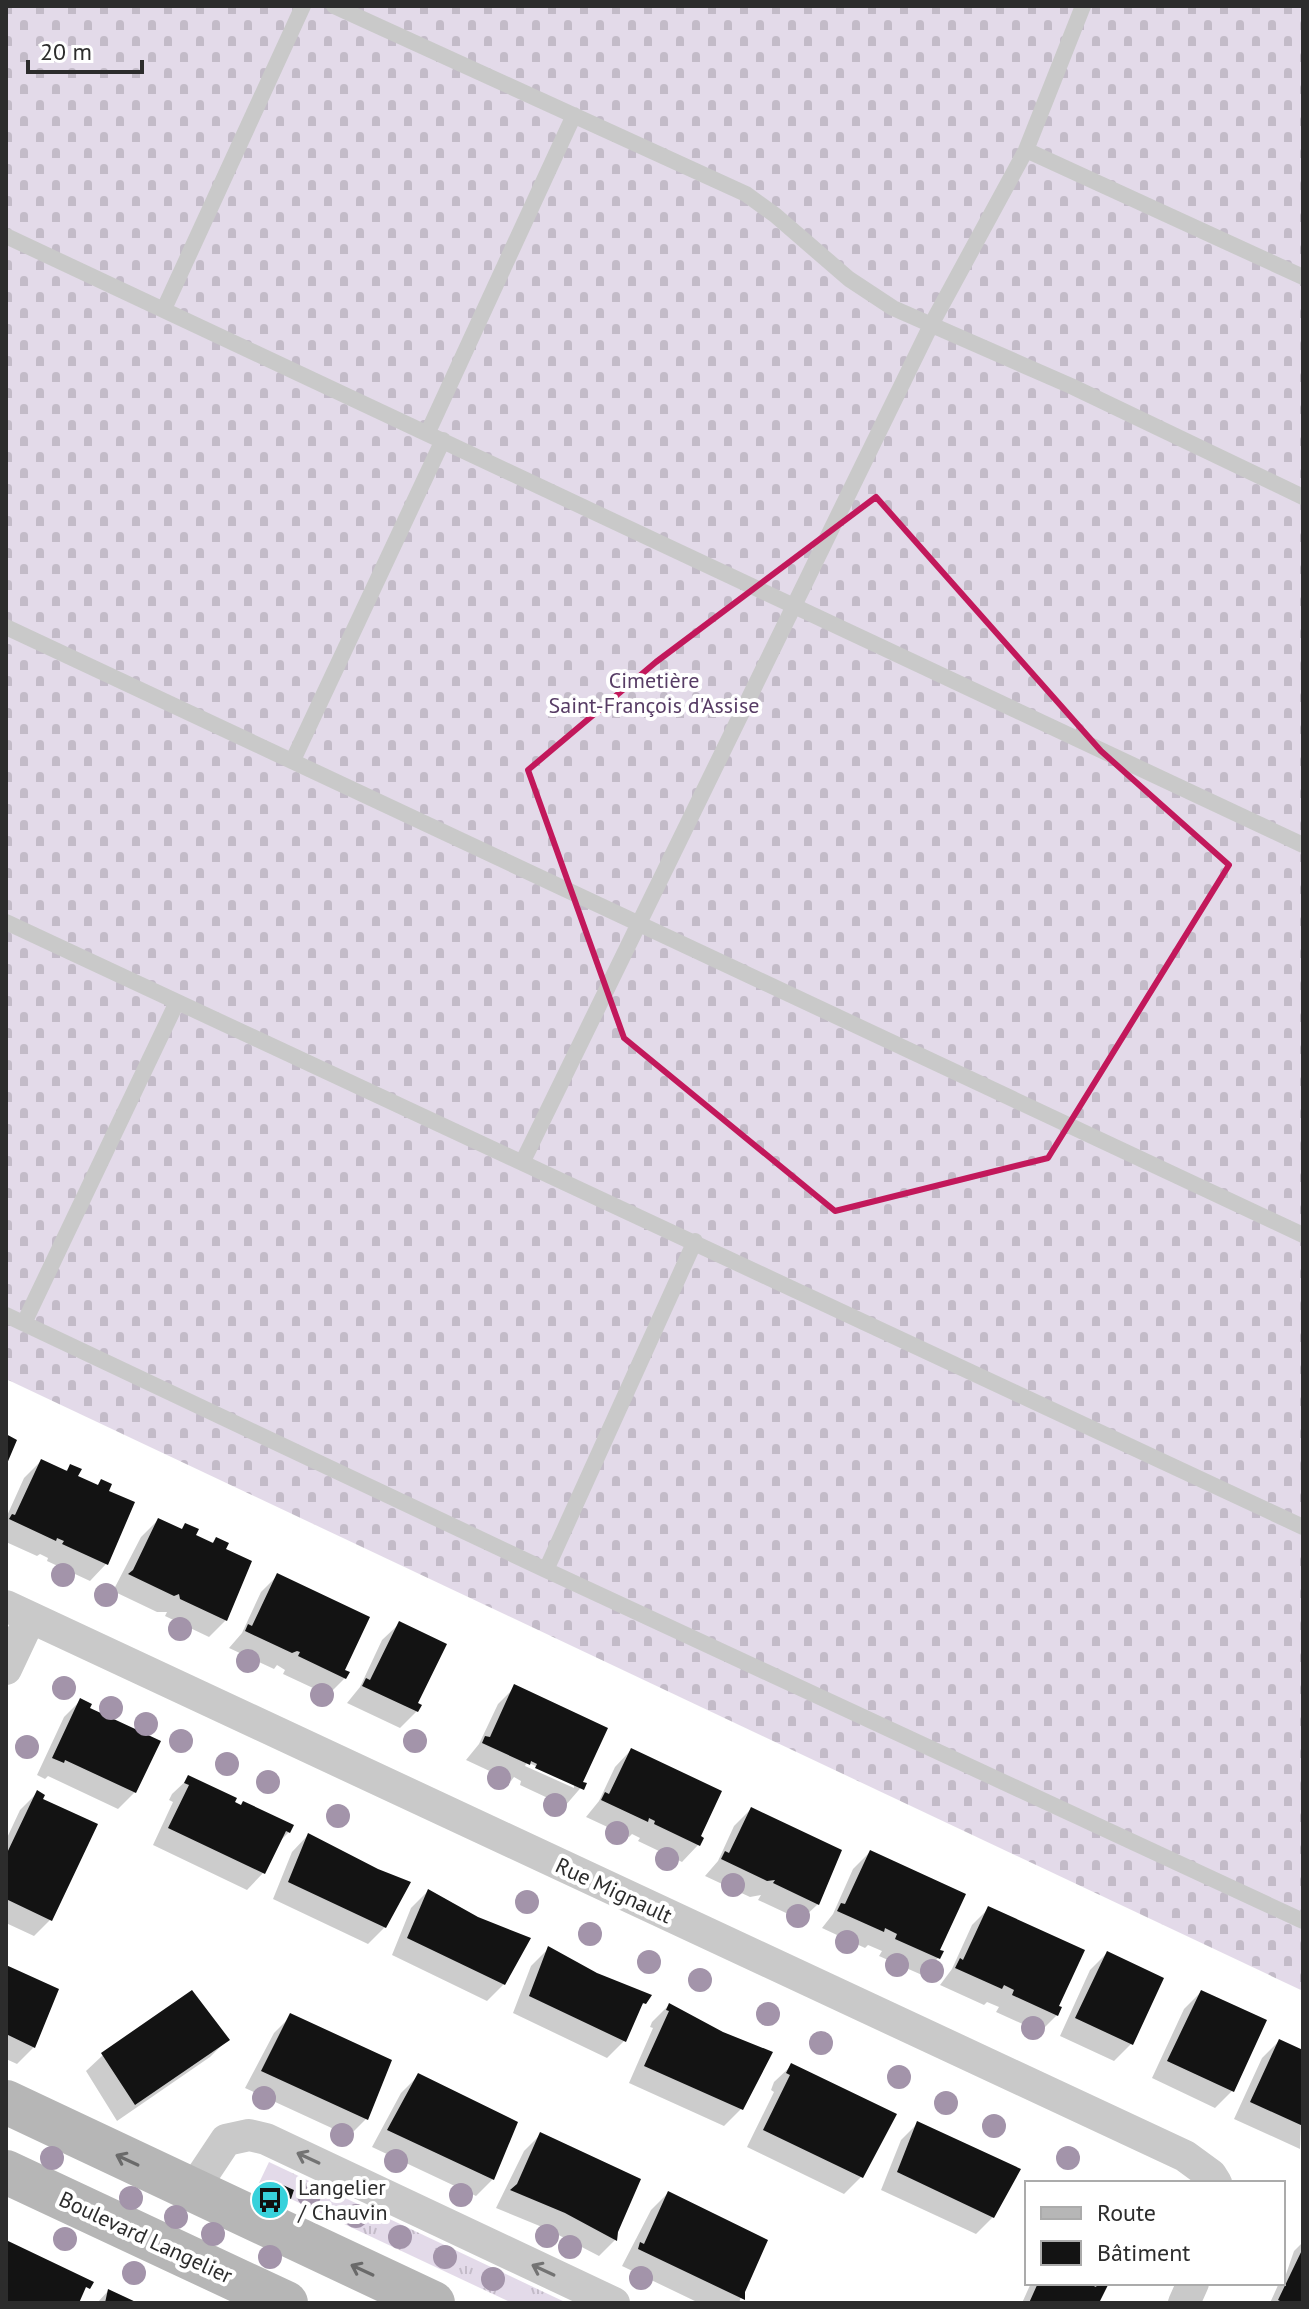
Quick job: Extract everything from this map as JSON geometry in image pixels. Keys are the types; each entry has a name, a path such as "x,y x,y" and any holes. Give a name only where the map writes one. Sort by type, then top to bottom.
{"main road":[{"path":"6,2102 433,2303"},
{"name":"Boulevard Langelier","path":"6,2172 286,2303"}],"street":[{"path":"6,1669 18,1612"},
{"name":"Rue Mignault","path":"18,1612 1185,2156 1215,2181"},
{"path":"192,2191 226,2140 249,2135 266,2139 614,2303"}],"lane":[{"path":"164,309 303,6"},
{"path":"334,6 746,194 849,279 893,308 1303,497"},
{"path":"523,1161 931,325 1026,150 1083,6"},
{"path":"293,760 574,115"},
{"path":"1026,150 1303,277"},
{"path":"6,236 1303,845"},
{"path":"6,627 1303,1235"},
{"path":"6,922 1303,1527"},
{"path":"24,1323 177,1002"},
{"path":"546,1570 695,1241"},
{"path":"6,1315 546,1570 1303,1921"}],"highlighted area":[{"path":"876,497 1101,751 1229,865 1048,1158 835,1211 624,1038 528,770 656,662"}],"green space":[{"name":"Cimetière Saint-François d'Assise","path":"6,6 1303,6 1303,1991 6,1379"},
{"path":"269,2162 567,2303 512,2303 291,2199 294,2190 275,2181 271,2189 259,2183"}],"building":[{"path":"6,1434 17,1440 6,1466"},
{"path":"41,1459 67,1471 70,1464 82,1469 78,1476 98,1485 101,1479 112,1484 109,1491 135,1502 108,1565 62,1544 64,1541 57,1538 56,1541 9,1519 12,1514 15,1515"},
{"path":"158,1518 182,1529 185,1523 199,1529 196,1535 213,1543 216,1537 229,1543 226,1549 252,1561 227,1621 180,1599 179,1594 174,1596 128,1574 133,1570"},
{"path":"277,1573 370,1617 345,1670 350,1672 346,1679 298,1656 300,1652 292,1653 245,1631 248,1624 252,1626"},
{"path":"399,1621 447,1644 418,1703 422,1705 418,1712 362,1686 366,1678 370,1680"},
{"path":"514,1684 608,1728 583,1782 587,1783 584,1790 535,1768 537,1764 531,1761 530,1765 482,1743 485,1736 490,1737"},
{"path":"80,1698 92,1704 90,1708 161,1741 136,1793 65,1760 64,1763 52,1758"},
{"path":"631,1748 722,1791 701,1836 704,1838 700,1846 654,1824 655,1821 649,1818 648,1822 601,1800 605,1792 609,1794"},
{"path":"188,1775 237,1798 235,1802 241,1805 243,1801 294,1825 290,1833 286,1831 265,1874 168,1828 189,1785 184,1783"},
{"path":"37,1790 45,1795 43,1799 98,1824 52,1921 6,1899 6,1855"},
{"path":"751,1807 842,1850 819,1905 773,1883 775,1880 767,1881 721,1859 725,1851 729,1853"},
{"path":"308,1833 378,1869 411,1882 386,1928 288,1882"},
{"path":"870,1850 966,1894 940,1950 944,1951 940,1959 895,1939 897,1934 885,1928 884,1932 837,1911 841,1903 845,1904"},
{"path":"428,1889 478,1917 531,1938 505,1985 407,1938"},
{"path":"988,1906 1085,1950 1059,2006 1062,2007 1058,2016 1012,1995 1014,1990 1004,1985 1002,1989 955,1968 960,1958 963,1960"},
{"path":"548,1946 597,1973 652,1995 646,2004 643,2003 626,2042 529,1996"},
{"path":"1107,1951 1164,1978 1133,2045 1075,2018"},
{"path":"6,1965 59,1989 35,2048 6,2034"},
{"path":"192,1990 230,2040 135,2105 101,2053"},
{"path":"1201,1990 1267,2020 1234,2092 1167,2061"},
{"path":"669,2003 723,2032 773,2052 743,2110 644,2066 669,2011 666,2010"},
{"path":"290,2013 392,2060 368,2120 261,2071"},
{"path":"1279,2039 1303,2050 1303,2126 1250,2102"},
{"path":"791,2063 897,2114 863,2178 763,2130 790,2075 786,2073"},
{"path":"418,2073 518,2122 494,2180 387,2130"},
{"path":"917,2121 1021,2169 994,2218 897,2172"},
{"path":"540,2132 641,2179 617,2241 565,2213 510,2190 517,2184"},
{"path":"274,2181 294,2190 291,2199 271,2189"},
{"path":"668,2191 768,2240 745,2292 745,2300 638,2249 640,2242 644,2244"},
{"path":"6,2240 94,2282 90,2289 86,2287 79,2303 6,2303"},
{"path":"1303,2248 1303,2303 1284,2303 1278,2300"},
{"path":"1037,2285 1108,2285 1099,2303 1029,2303"},
{"path":"108,2289 138,2303 105,2303"}],"place":[{"name":"Langelier / Chauvin","path":"270,2200"}]}
